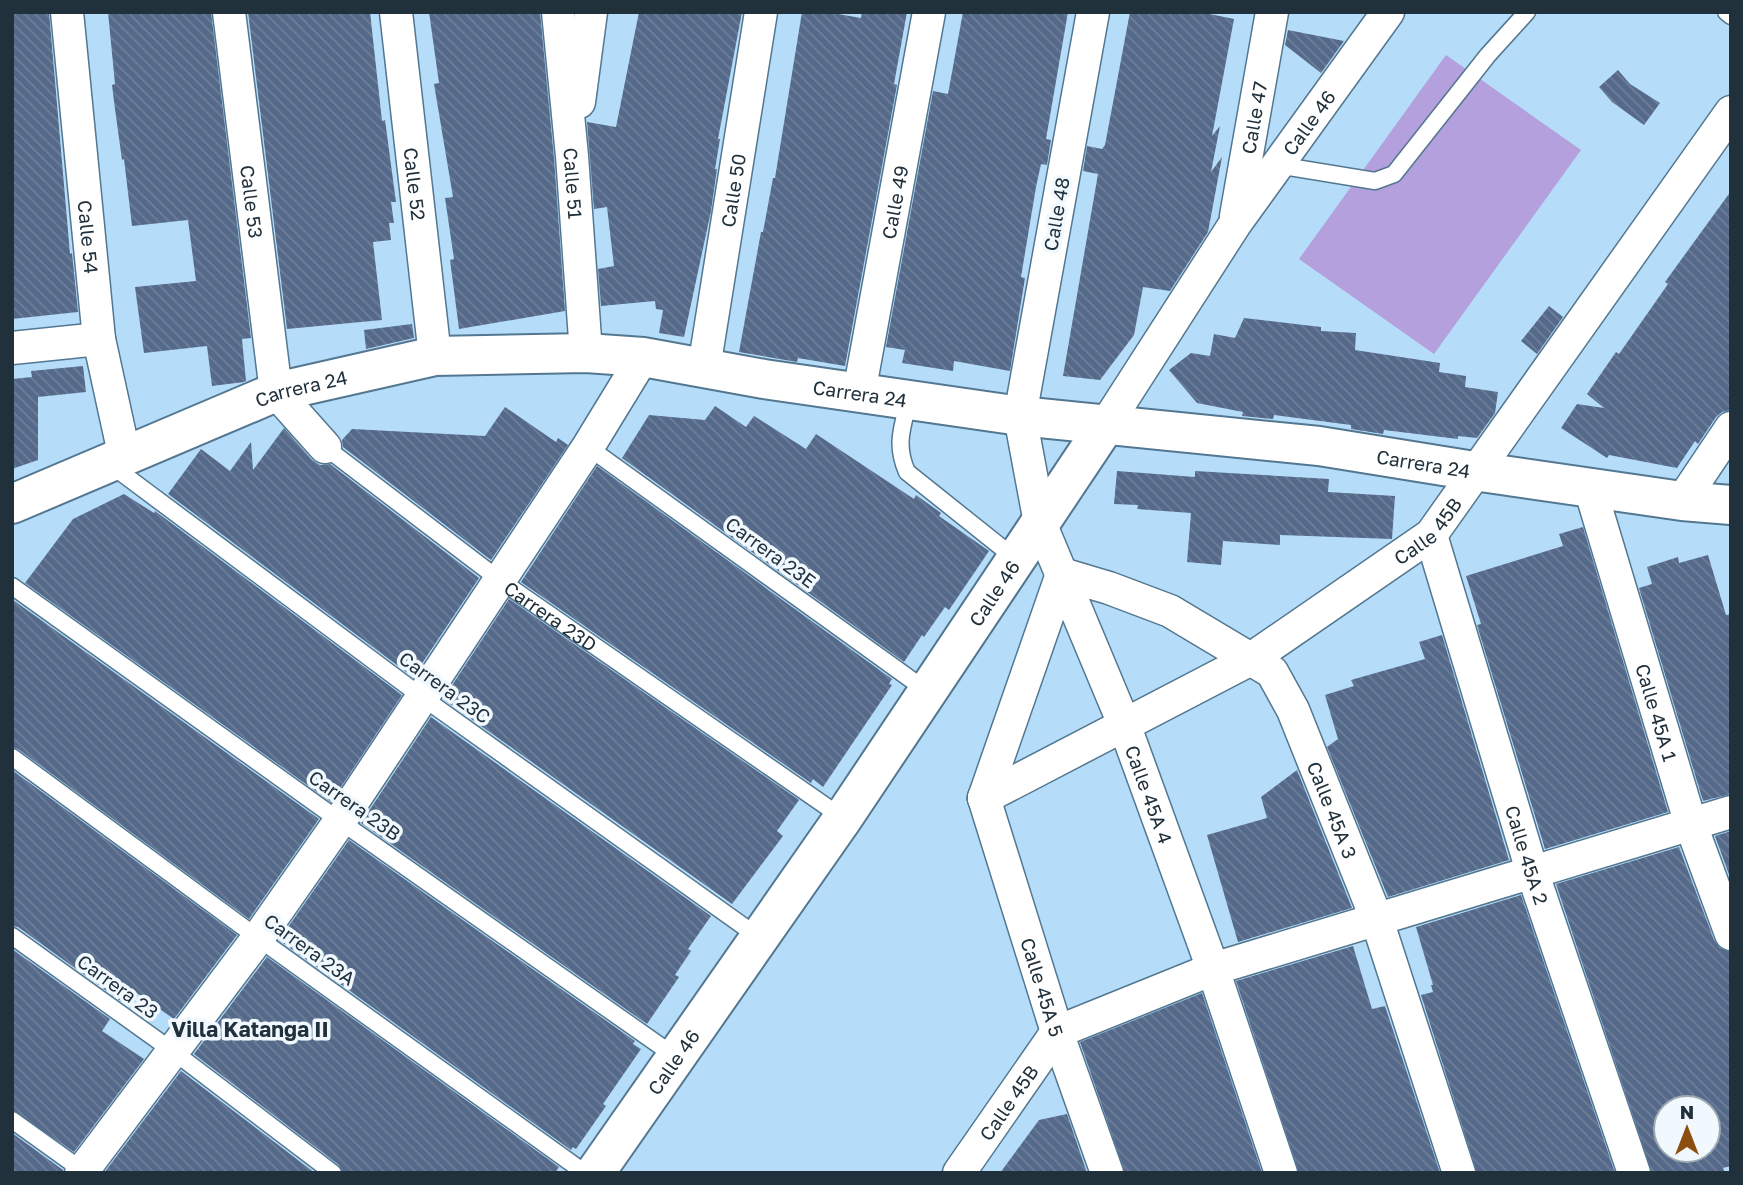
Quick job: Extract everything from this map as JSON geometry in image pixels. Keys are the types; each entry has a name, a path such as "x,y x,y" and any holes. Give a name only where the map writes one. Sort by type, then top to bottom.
{"street":[{"name":"Calle 54","path":"67,12 99,338 117,461"},
{"name":"Calle 53","path":"229,12 276,392"},
{"name":"Calle 52","path":"396,12 435,356"},
{"name":"Calle 51","path":"558,12 572,156 586,353"},
{"path":"572,156 592,12"},
{"name":"Calle 50","path":"704,368 761,12"},
{"name":"Calle 49","path":"859,393 929,12"},
{"name":"Calle 48","path":"1020,416 1093,12"},
{"name":"Calle 47","path":"1235,225 1272,12"},
{"name":"Calle 46","path":"595,1173 929,692 1235,225 1388,12"},
{"name":"Calle 45B","path":"984,798 1251,659 1431,535 1731,112"},
{"path":"12,348 99,338"},
{"name":"Carrera 24","path":"12,504 276,392 435,356 586,353 643,357 859,393 1020,416 1319,446 1590,488 1731,505"},
{"path":"83,1172 258,938 340,821 589,447 643,357"},
{"name":"Carrera 23D","path":"276,392 325,447"},
{"name":"Calle 45A 4","path":"1020,416 1040,523 1124,724 1213,969 1280,1173"},
{"path":"1682,501 1731,428"},
{"name":"Calle 45A 1","path":"1590,488 1691,825 1731,934"},
{"name":"Calle 45A 2","path":"1431,535 1532,871 1634,1173"},
{"path":"984,798 1062,574"},
{"name":"Calle 45A 3","path":"1062,574 1170,611 1272,672 1293,710 1377,920 1459,1173"},
{"name":"Calle 45A 5","path":"984,798 1057,1032 1107,1173"},
{"path":"1057,1032 1213,969 1731,812"},
{"name":"Calle 45B","path":"959,1173 1057,1032"}],"lane":[{"path":"1277,165 1375,181 1394,174 1488,55 1527,12"},
{"path":"1726,12 1731,16"},
{"path":"909,400 900,444 900,456 907,472 1016,559"},
{"name":"Carrera 23D","path":"325,447 501,581 843,818"},
{"name":"Carrera 23E","path":"589,447 929,692"},
{"name":"Carrera 23C","path":"117,461 422,697 760,938"},
{"name":"Carrera 23B","path":"12,586 676,1057"},
{"name":"Carrera 23A","path":"12,757 585,1173"},
{"name":"Carrera 23","path":"12,936 174,1052 333,1173"},
{"path":"12,1120 83,1172"}],"shaded area":[{"path":"1446,55 1581,150 1434,354 1299,259"}],"building":[{"path":"12,12 49,12 70,254 72,253 78,312 12,319"},
{"path":"108,12 211,12 251,338 242,339 244,382 212,386 207,346 144,353 135,287 196,281 188,220 132,226 112,85 115,84"},
{"path":"248,12 370,12 382,121 385,120 396,202 391,202 394,223 389,223 391,240 373,242 382,320 287,329"},
{"path":"429,12 540,12 565,311 459,329 450,260 454,259 445,198 453,197 434,84 439,83"},
{"path":"639,12 742,12 718,139 711,211 684,337 659,333 663,310 656,309 655,301 601,306 598,269 614,266 607,207 594,209 587,122 616,127"},
{"path":"802,12 827,12 861,18 862,12 907,12 894,84 897,85 845,366 798,358 797,362 739,352 761,232 775,178"},
{"path":"963,12 1068,12 1046,139 1051,140 1047,165 1041,164 1021,277 1025,278 1010,371 954,361 953,371 902,363 905,350 886,347 933,91 948,94"},
{"path":"1130,12 1200,12 1234,19 1212,136 1220,126 1211,172 1222,157 1208,232 1170,291 1143,287 1134,335 1100,380 1063,376 1098,174 1083,171 1087,146 1102,149 1105,145"},
{"path":"1288,30 1344,41 1321,73 1285,45"},
{"path":"1618,70 1630,84 1660,103 1644,125 1612,102 1599,87"},
{"path":"1731,191 1731,410 1716,417 1698,444 1695,441 1677,468 1609,455 1607,458 1561,428 1577,404 1604,408 1587,394 1616,352 1619,354 1668,284 1665,282"},
{"path":"1549,306 1563,317 1537,354 1521,341"},
{"path":"1244,318 1321,327 1321,331 1356,333 1355,350 1440,363 1439,372 1466,376 1465,387 1498,392 1495,413 1477,438 1458,436 1458,439 1384,430 1383,434 1351,429 1351,425 1274,415 1273,419 1242,416 1243,412 1197,403 1169,370 1191,353 1210,356 1214,334 1235,338"},
{"path":"412,324 414,338 366,349 364,330"},
{"path":"83,366 86,392 38,397 38,460 12,469 12,379 32,377 31,371"},
{"path":"715,406 746,427 754,416 806,449 816,434 914,499 916,495 941,513 939,516 989,551 949,610 945,607 904,662 622,458 649,415 705,420"},
{"path":"505,407 556,442 558,438 568,445 491,560 343,447 342,440 352,429 485,436"},
{"path":"284,428 312,460 320,465 330,464 479,578 413,677 168,494 201,449 230,471 251,442 253,470"},
{"path":"597,466 892,679 889,684 892,685 823,787 813,779 811,783 521,582"},
{"path":"1117,471 1195,477 1195,471 1329,479 1328,492 1395,496 1392,539 1280,535 1280,545 1223,541 1221,565 1187,562 1191,513 1137,509 1138,505 1114,504"},
{"path":"124,494 154,513 155,511 402,695 331,802 25,583 73,519"},
{"path":"1583,527 1668,812 1545,849 1477,625 1481,624 1466,576 1563,546 1559,534"},
{"path":"1708,555 1726,615 1731,614 1731,794 1703,801 1639,588 1652,584 1647,567 1678,557 1679,563"},
{"path":"509,599 799,800 777,831 783,836 732,904 443,699"},
{"path":"13,600 319,819 249,919 12,747"},
{"path":"1442,635 1509,860 1388,897 1327,747 1338,739 1325,695 1354,686 1351,680 1425,659 1419,642"},
{"path":"431,717 711,916 688,949 691,951 675,975 679,977 647,1024 361,823"},
{"path":"12,770 237,935 174,1019 131,989 122,1002 18,927 12,926"},
{"path":"1297,770 1352,908 1238,942 1207,835 1267,818 1261,797"},
{"path":"1731,831 1731,880 1715,836"},
{"path":"349,840 635,1041 633,1044 641,1049 576,1149 573,1147 571,1150 279,940"},
{"path":"1679,847 1714,940 1720,948 1731,952 1731,1166 1723,1168 1725,1173 1652,1173 1556,884"},
{"path":"1521,895 1615,1173 1477,1173 1421,995 1433,992 1433,985 1416,927"},
{"path":"1353,946 1372,1009 1385,1006 1440,1173 1299,1173 1236,981"},
{"path":"12,949 110,1019 102,1031 144,1059 74,1152 12,1110"},
{"path":"267,957 559,1167 555,1173 343,1173 339,1165 194,1054"},
{"path":"1202,993 1262,1173 1125,1173 1080,1042"},
{"path":"181,1071 315,1173 104,1173"},
{"path":"1067,1114 1087,1173 1000,1173 1039,1120"},
{"path":"12,1133 63,1170 63,1173 12,1173"}],"district":[{"name":"Villa Katanga II","path":"250,1029"}]}
